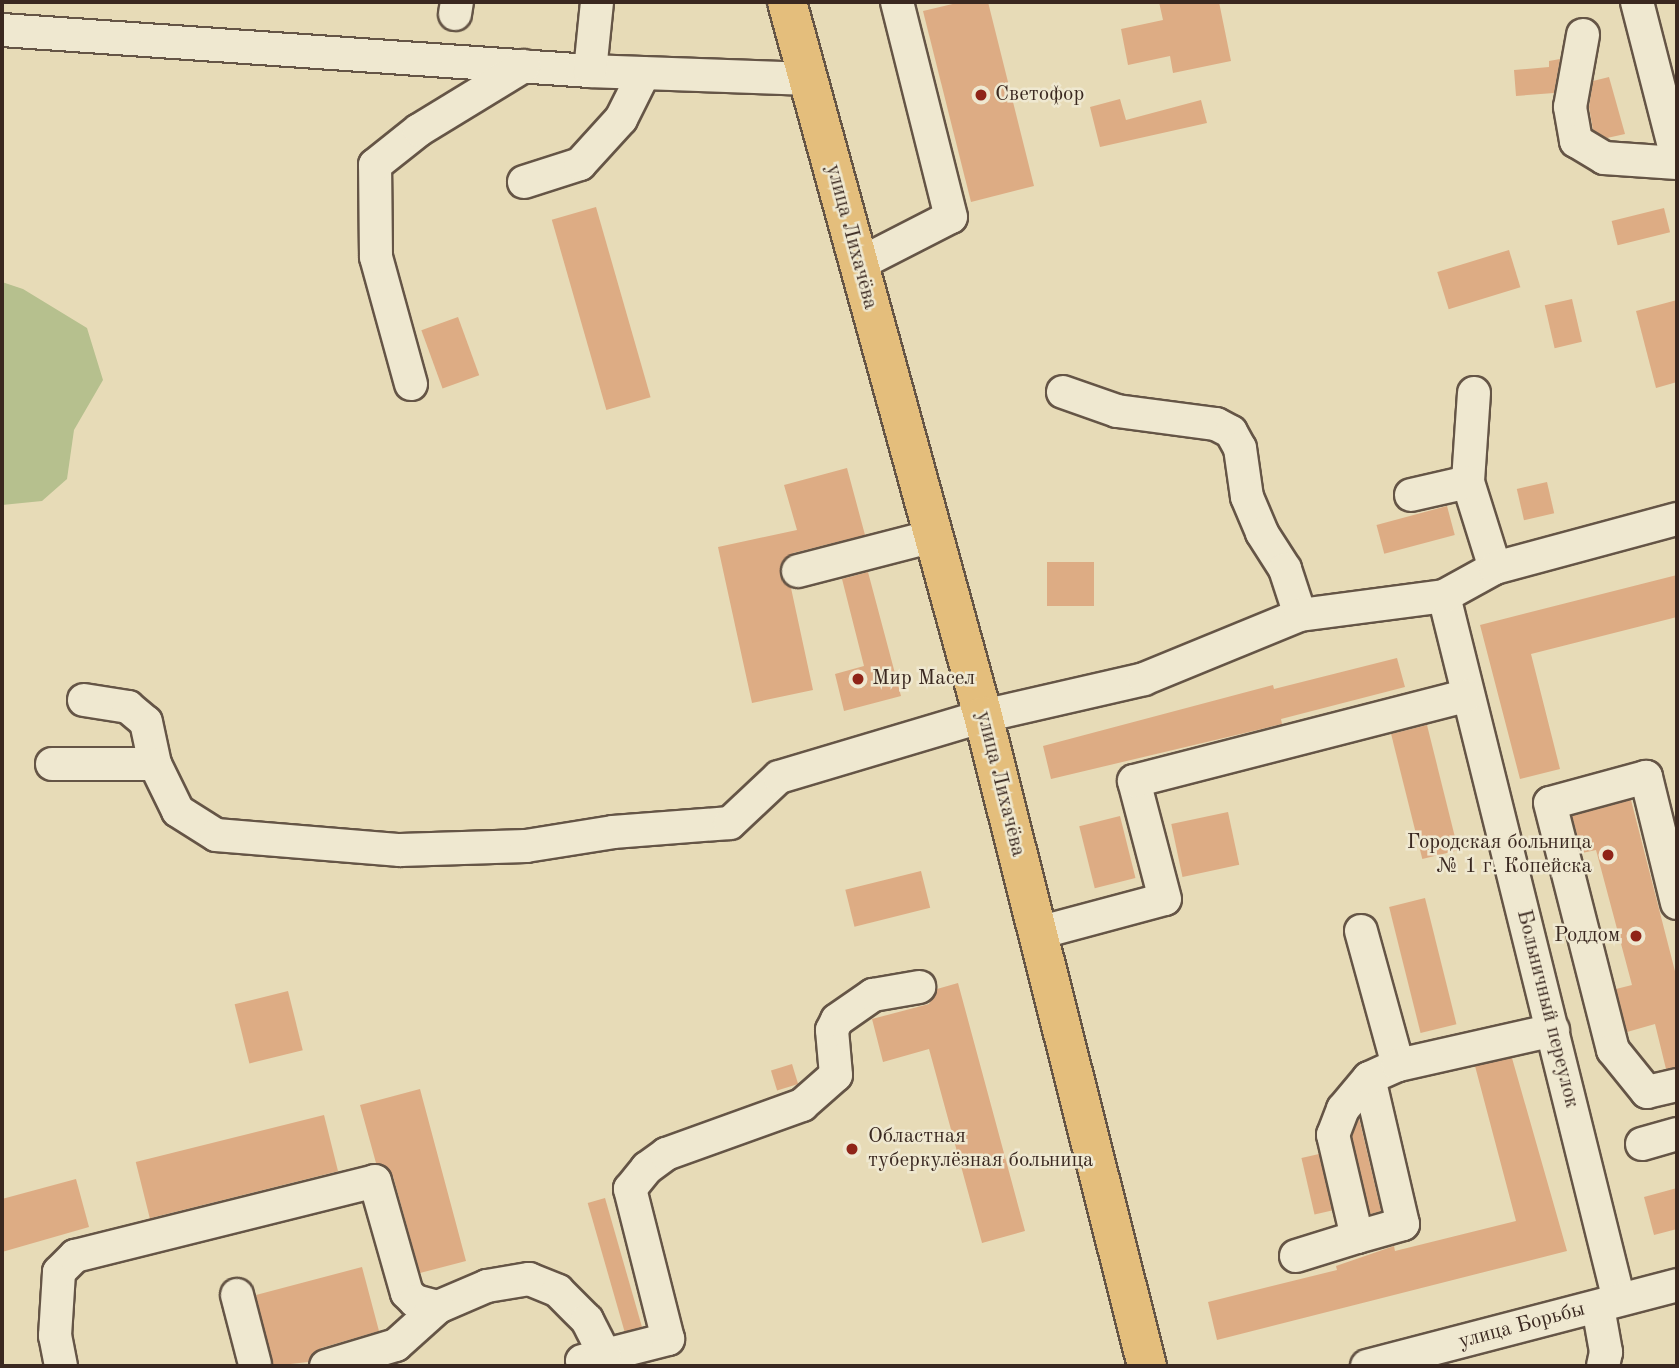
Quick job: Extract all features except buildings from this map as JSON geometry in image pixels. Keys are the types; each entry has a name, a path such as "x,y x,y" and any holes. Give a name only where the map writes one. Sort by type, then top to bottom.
{"main road":[{"name":"улица Лихачёва","path":"787,2 983,716 1147,1366"}],"street":[{"path":"590,71 597,2"},
{"path":"859,264 951,217 897,2"},
{"path":"1583,35 1570,107 1576,141 1604,158 1677,161 1637,2"},
{"path":"2,30 590,71 808,79"},
{"path":"411,384 376,257 374,166 419,130 524,66"},
{"path":"524,182 580,164 621,119 644,73"},
{"path":"1063,392 1117,411 1216,424 1231,432 1240,448 1247,497 1262,533 1285,569 1300,615"},
{"path":"1474,393 1468,482 1495,568"},
{"path":"1411,495 1468,482"},
{"path":"84,700 128,706 146,722 155,764 178,811 216,835 400,850 526,846 613,832 730,823 779,777 983,716 1144,679 1300,615 1444,596 1495,568 1677,519"},
{"path":"798,571 933,536"},
{"name":"Больничный переулок","path":"1444,596 1466,696 1553,1030 1608,1303 1606,1361"},
{"path":"1038,933 1165,899 1134,780 1466,696"},
{"path":"52,764 155,764"},
{"path":"1677,902 1646,777 1550,803 1613,1050 1647,1092 1677,1084"},
{"path":"1530,938 1581,924"},
{"path":"1361,931 1398,1065"},
{"path":"326,1366 396,1345 438,1307 487,1286 529,1279 558,1291 587,1320 594,1358 668,1339 630,1189 647,1168 666,1154 802,1105 836,1075 832,1030 845,1012 873,995 919,987"},
{"path":"1357,1237 1333,1135 1343,1109 1369,1078 1398,1065 1553,1030"},
{"path":"1296,1256 1403,1224 1369,1078"},
{"path":"1642,1144 1677,1134"},
{"path":"61,1366 55,1336 59,1272 75,1256 375,1181 407,1293 415,1301 438,1307"},
{"name":"улица Борьбы","path":"1386,1364 1677,1285"},
{"path":"237,1295 255,1365"}],"green space":[{"path":"2,282 23,289 87,328 103,380 74,430 67,479 42,501 2,505"}],"place":[{"name":"Светофор","path":"981,95"},
{"name":"Мир Масел","path":"858,679"},
{"name":"Городская больница № 1 г. Копейска","path":"1608,855"},
{"name":"Роддом","path":"1636,936"},
{"name":"Областная туберкулёзная больница","path":"852,1149"}]}
